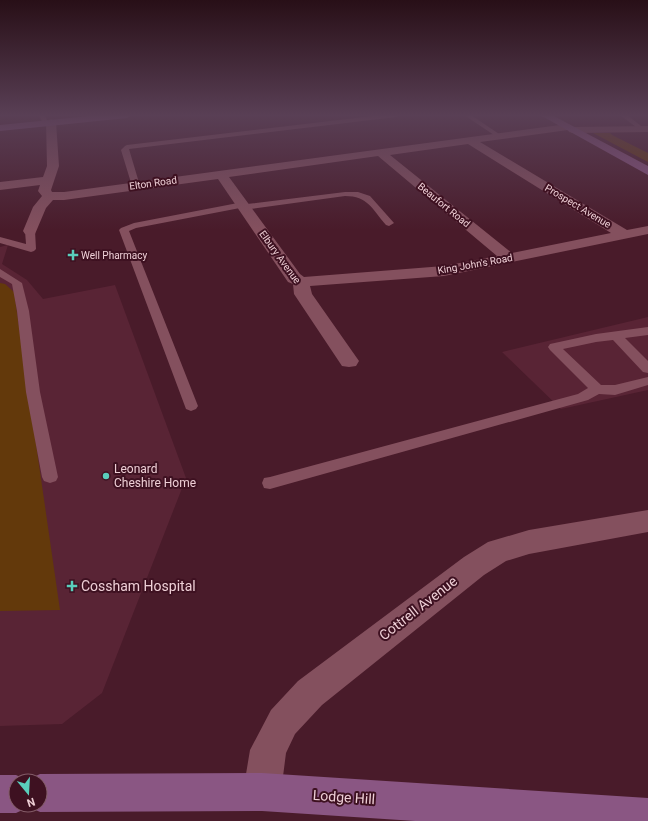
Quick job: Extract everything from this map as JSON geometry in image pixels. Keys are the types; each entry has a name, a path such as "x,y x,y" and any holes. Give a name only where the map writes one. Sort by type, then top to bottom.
{"street":[{"path":"30,231 40,206 49,196 44,191 53,166 51,153"},
{"name":"Elton Road","path":"49,196 64,196 371,153"},
{"name":"Beaufort Road","path":"382,153 509,258"},
{"name":"Prospect Avenue","path":"491,153 625,235"},
{"path":"616,153 648,171"},
{"name":"Elbury Avenue","path":"221,174 294,278 301,282 303,294 349,361"},
{"path":"0,186 48,180"},
{"name":"King John's Road","path":"301,282 444,271 648,230"},
{"name":"Cottrell Avenue","path":"262,792 268,750 283,722 310,693 474,566 498,551 529,542 648,521"},
{"name":"Lodge Hill","path":"48,793 262,792 648,817"}],"lane":[{"path":"126,153 136,186"},
{"path":"191,406 124,230 134,226 244,206 345,194 358,194 367,198 389,223"},
{"path":"0,240 12,245 31,249 30,231"},
{"path":"0,272 17,283 23,311 33,392 50,477"},
{"path":"597,389 554,347 596,338 648,331"},
{"path":"616,336 648,369"},
{"path":"270,483 583,397 597,389 615,390 648,381"}],"shaded area":[{"path":"632,153 648,153 648,162"},
{"name":"Cossham Hospital","path":"8,245 2,264 27,280 43,299 115,285 186,478 102,693 62,724 0,726 0,247"},
{"path":"0,283 5,284 14,292 60,610 0,611"},
{"path":"648,317 648,390 561,409 502,352"}],"place":[{"name":"Well Pharmacy","path":"73,255"},
{"name":"Leonard Cheshire Home","path":"106,476"},
{"name":"Cossham Hospital","path":"72,586"}]}
